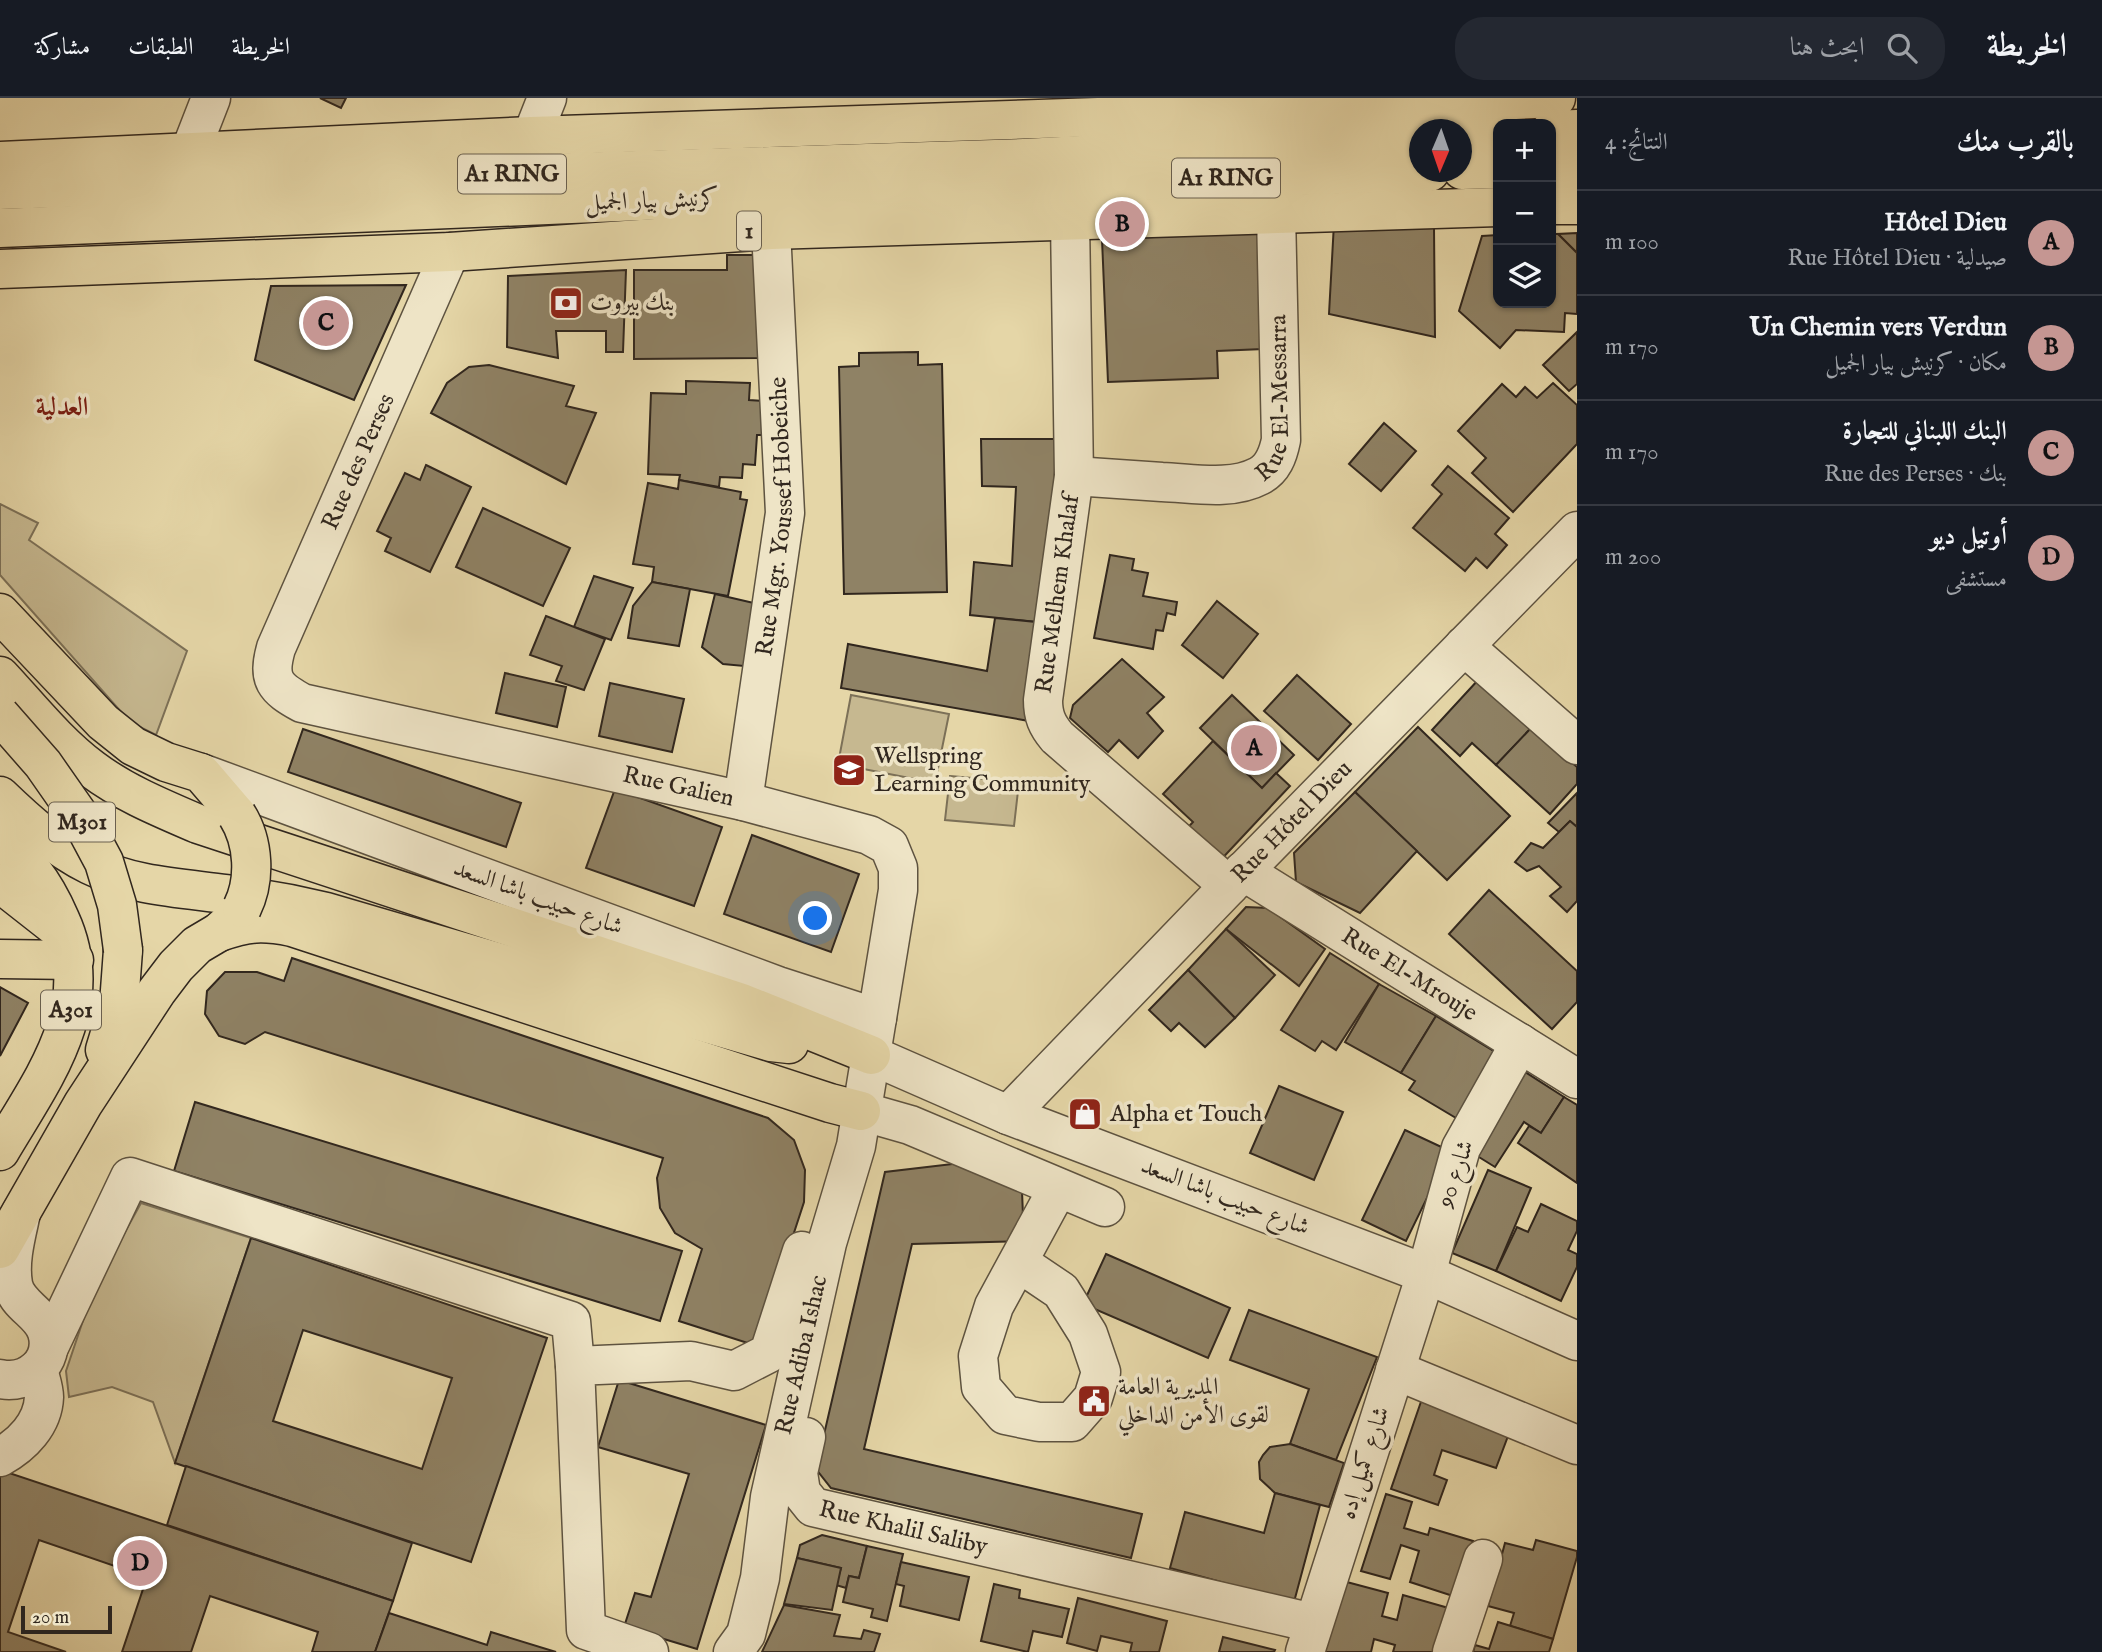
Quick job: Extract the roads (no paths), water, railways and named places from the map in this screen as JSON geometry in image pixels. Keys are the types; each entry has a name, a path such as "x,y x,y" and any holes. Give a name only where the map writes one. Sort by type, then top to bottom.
{"highway":[{"path":"1472,129 1508,110 1556,98"},
{"path":"0,161 743,128 990,109 1508,110"},
{"path":"771,230 1023,172 1336,109"},
{"path":"743,128 1276,213"},
{"path":"1556,130 1577,129"},
{"name":"كرنيش بيار الجميل","path":"0,228 1023,172 1409,138"},
{"path":"1556,167 1577,166"},
{"path":"1472,170 1493,169"},
{"name":"كرنيش بيار الجميل","path":"0,190 1023,172 1409,172"},
{"path":"1556,205 1577,205"},
{"name":"1","path":"0,269 450,252 771,230 1493,207"},
{"path":"0,613 103,722 133,746 166,762 201,773 243,825 248,841 251,871 247,897 230,920 197,945 157,991 83,1104 0,1249"},
{"path":"0,676 90,768 143,800 189,820 742,1003 871,1055"},
{"name":"M301","path":"0,715 50,774 80,817 104,862 117,905 123,950 119,1004 103,1059 83,1104"},
{"path":"0,796 61,848 92,866 125,878 156,885 262,899 326,912 771,1042 871,1055"},
{"name":"M301","path":"0,837 34,874 55,907 71,948"},
{"path":"0,883 71,948"},
{"path":"230,920 242,925 266,922 292,927 817,1099 859,1128"},
{"path":"0,959 71,948"},
{"name":"A301","path":"0,1151 62,1041 73,1004 71,948"}],"street":[{"path":"190,152 211,98"},
{"path":"532,136 547,98"},
{"name":"Rue El-Messarra","path":"1074,476 1215,485 1260,476 1271,466 1278,456 1281,440 1276,213"},
{"name":"Rue Melhem Khalaf","path":"1070,220 1074,476 1043,700 1045,721 1058,737 1236,878"},
{"name":"Rue Mgr. Youssef Hobeiche","path":"743,801 785,513 771,230"},
{"name":"Rue des Perses","path":"272,672 276,648 450,252"},
{"name":"Rue Hôtel Dieu","path":"1008,1115 1577,531"},
{"path":"1464,646 1577,745"},
{"name":"Rue Galien","path":"272,672 275,683 283,692 302,703 743,801 869,835 888,846 898,869 898,890 871,1055"},
{"name":"شارع حبيب باشا السعد","path":"201,773 778,986 877,1018"},
{"name":"Rue El-Mrouje","path":"1236,878 1577,1079"},
{"name":"شارع 90","path":"1426,1274 1461,1148 1520,1043"},
{"name":"شارع حبيب باشا السعد","path":"871,1055 1008,1115 1426,1274 1577,1341"},
{"name":"Rue Adiba Ishac","path":"733,1652 746,1634 760,1578 770,1497 827,1242 859,1128 871,1055"},
{"path":"859,1128 910,1125 1105,1207"},
{"name":"Rue Khalil Saliby","path":"859,1128 849,1245 798,1473 801,1492 813,1507 1309,1638"},
{"path":"0,1379 16,1381 28,1377 44,1358 130,1177 571,1321 586,1630 649,1652"},
{"path":"1018,1262 1058,1188"},
{"path":"0,1457 15,1449 37,1424 44,1397 44,1358 48,1335 44,1323 21,1301 12,1286 13,1254 21,1213"},
{"path":"575,1366 691,1362 734,1371 769,1353 806,1242 827,1242"},
{"name":"شارع كميل إده","path":"1309,1638 1426,1274"},
{"path":"1395,1370 1577,1445"},
{"path":"1452,1652 1483,1559"}],"place":[{"name":"Un Chemin vers Verdun","path":"1122,224"},
{"name":"بنك بيروت","path":"566,303"},
{"name":"البنك اللبناني للتجارة","path":"326,323"},
{"name":"Hôtel Dieu","path":"1254,748"},
{"name":"Wellspring Learning Community","path":"849,770"},
{"name":"Alpha et Touch","path":"1085,1114"},
{"name":"المديرية العامة لقوى الأمن الداخلي","path":"1094,1401"},
{"name":"أوتيل ديو","path":"140,1563"}],"district":[{"name":"العدلية","path":"62,407"}]}
